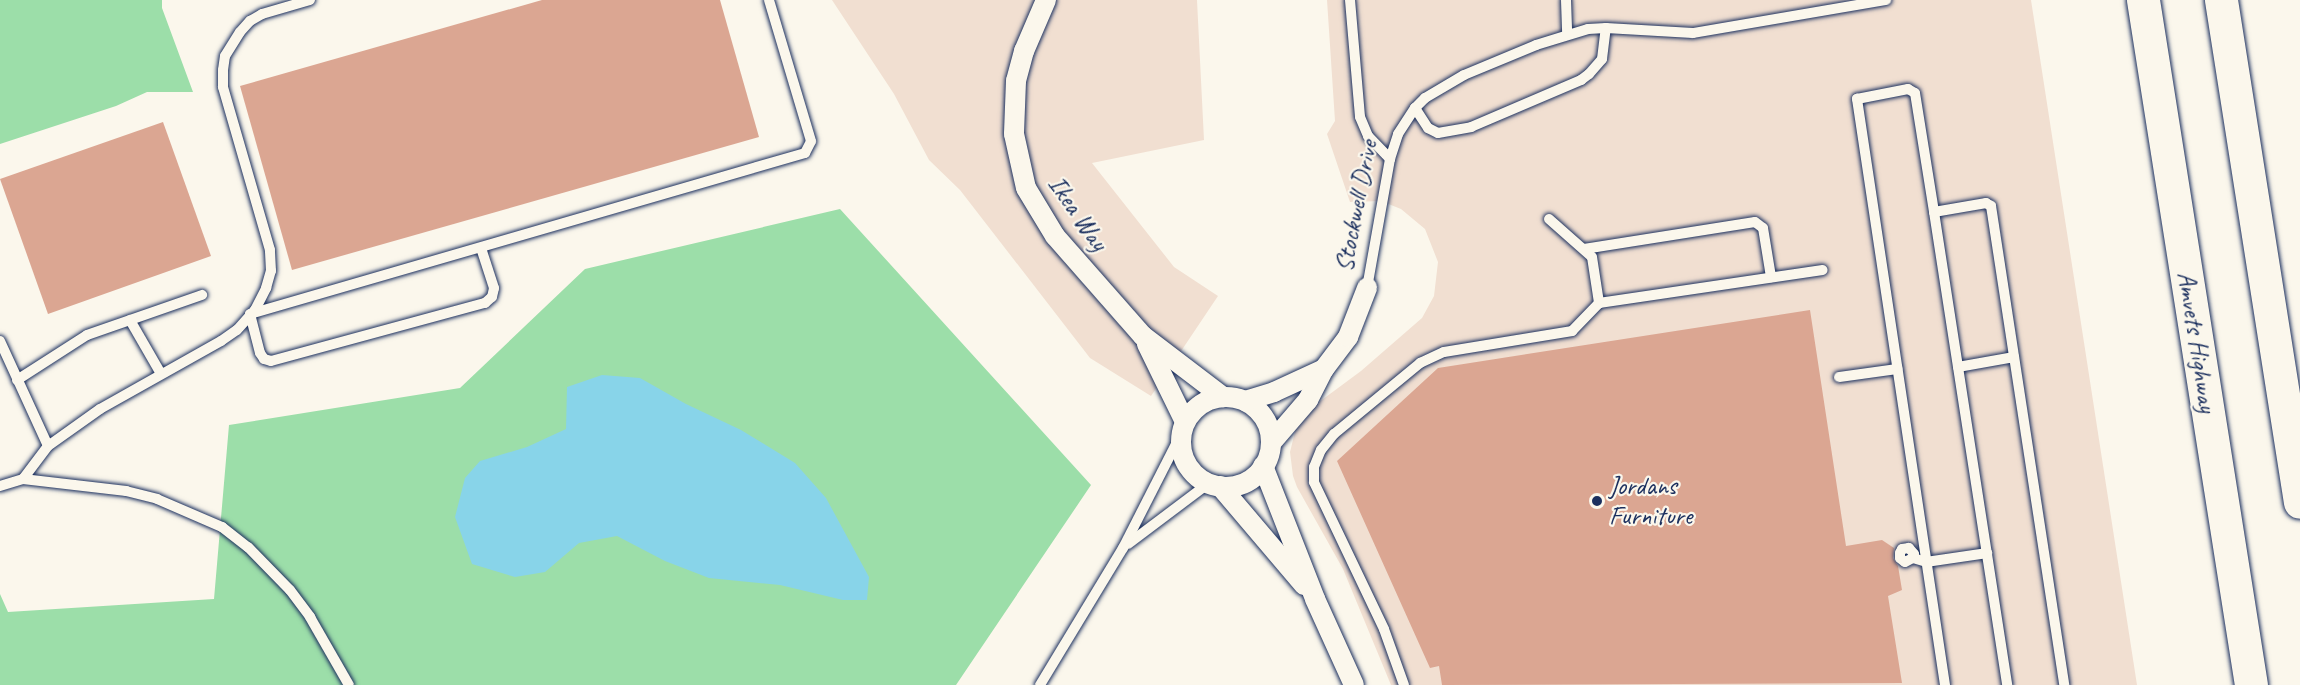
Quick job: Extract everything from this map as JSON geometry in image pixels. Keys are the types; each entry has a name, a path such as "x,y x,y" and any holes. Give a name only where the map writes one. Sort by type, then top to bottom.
{"highway":[{"name":"Amvets Highway","path":"2142,0 2251,685"},
{"path":"2221,0 2300,502"}],"street":[{"name":"Ikea Way","path":"1046,0 1024,51 1016,81 1014,134 1020,170 1035,205 1055,236 1143,336 1223,397"},
{"name":"Stockwell Drive","path":"1270,443 1308,400 1324,369 1354,326 1367,288"},
{"name":"Ikea Way","path":"1143,336 1183,428"},
{"path":"1315,599 1214,485 1196,475 1186,464 1181,449 1183,428 1197,407 1223,397 1245,401 1274,392 1324,369"},
{"path":"1214,485 1240,484 1249,480 1263,466 1270,443 1264,418 1245,401"},
{"path":"1263,466 1315,599 1354,685"}],"lane":[{"path":"23,479 48,446 100,409 221,341 237,330 250,315 266,288 271,271 270,250 223,87 224,63 240,32 250,21 262,14 310,0"},
{"path":"250,315 806,153 811,141 769,0"},
{"path":"1350,0 1360,117 1368,136 1390,159"},
{"path":"1566,0 1567,34"},
{"name":"Stockwell Drive","path":"1367,288 1390,159 1398,134 1415,108 1438,90 1464,75 1567,34 1606,28 1693,33 1880,1"},
{"path":"1415,108 1428,128 1438,133 1460,130 1481,123 1589,74 1602,59 1606,28"},
{"path":"1945,685 1857,99 1908,89 1915,93 2007,685"},
{"path":"1934,212 1990,203 2064,685"},
{"path":"1549,219 1592,257 1599,303"},
{"path":"1584,249 1755,222 1763,228 1771,276"},
{"path":"250,315 260,353 264,359 271,361 485,303 492,297 494,288 481,248"},
{"path":"1404,685 1384,629 1314,482 1314,468 1321,450 1334,434 1420,363 1444,352 1572,331 1599,303 1823,270"},
{"path":"17,380 87,335 202,295"},
{"path":"130,320 161,374"},
{"path":"0,341 48,446"},
{"path":"1958,367 2014,357"},
{"path":"1839,377 1897,369"},
{"path":"1040,685 1124,548 1183,428"},
{"path":"0,486 23,479 126,491 157,498 222,527 248,547 290,590 310,617 350,685"},
{"path":"1124,548 1214,485"},
{"path":"1901,551 1900,558 1910,562 1913,558 1926,562 1987,553"}],"shaded area":[{"path":"832,0 1197,0 1204,140 1092,163 1174,267 1218,296 1151,396 1090,358 960,190 929,160 894,94"},
{"path":"1327,0 2031,0 2137,685 1391,685 1343,569 1297,487 1290,452 1296,428 1311,408 1361,371 1422,318 1434,296 1438,262 1425,229 1401,209 1381,201 1350,202 1327,134 1335,121"}],"green space":[{"path":"0,0 162,0 162,8 193,92 147,92 116,106 0,144"},
{"path":"840,209 1091,485 956,685 0,685 0,594 8,612 214,599 229,425 460,388 585,269"}],"water":[{"path":"602,375 640,378 686,404 741,430 795,463 826,498 869,577 867,600 843,600 780,585 709,578 665,561 617,536 579,543 545,572 515,577 472,564 455,517 465,478 480,461 527,447 566,429 567,387"}],"building":[{"path":"542,0 720,0 759,137 292,270 240,86"},
{"path":"163,122 211,256 48,314 0,179"},
{"name":"Jordans Furniture","path":"1810,310 1846,546 1882,540 1894,548 1893,558 1898,566 1902,590 1888,596 1902,683 1442,685 1439,666 1430,668 1337,461 1438,368"}],"place":[{"name":"Jordans Furniture","path":"1597,501"}]}
